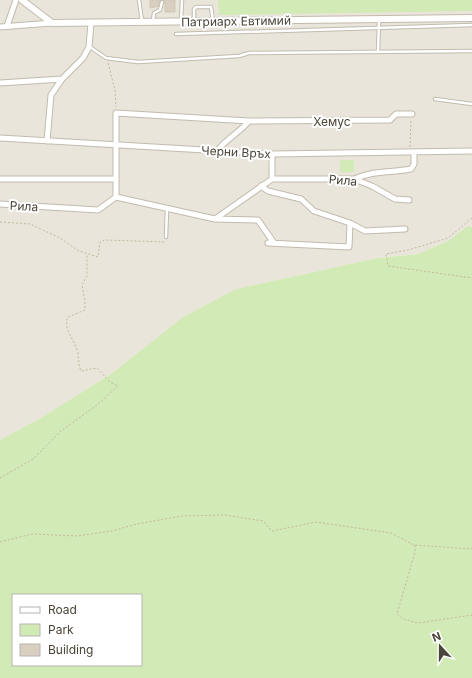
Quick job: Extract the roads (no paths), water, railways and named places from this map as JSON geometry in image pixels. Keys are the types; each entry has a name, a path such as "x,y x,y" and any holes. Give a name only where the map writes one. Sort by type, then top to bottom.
{"street":[{"path":"6,26 16,0"},
{"path":"22,0 52,23"},
{"name":"Патриарх Евтимий","path":"0,27 52,23 472,18"},
{"path":"47,141 51,95 62,79 83,58 89,47 91,23"},
{"path":"0,83 62,79"},
{"name":"Хемус","path":"116,146 116,114 249,121 390,120 396,114 411,114"},
{"path":"217,151 224,142 241,131 249,121"},
{"name":"Черни Връх","path":"0,138 272,154 472,151"},
{"path":"116,146 116,197 215,219 258,220 271,243 349,247 350,223"},
{"path":"354,179 373,172 399,172 411,169 414,164 412,152"},
{"path":"215,219 272,179 272,154"},
{"path":"0,179 115,179"},
{"name":"Рила","path":"272,179 354,179 372,186 395,199 409,200"},
{"path":"261,186 268,191 301,199 314,211 350,223 365,231 405,229"},
{"name":"Рила","path":"0,204 98,210 116,197"}],"lane":[{"path":"138,0 142,22"},
{"path":"182,0 182,22"},
{"path":"154,22 154,13 160,10 162,2"},
{"path":"194,22 194,9 196,7 206,6 211,7 213,10 213,21"},
{"path":"378,52 379,19"},
{"path":"176,34 472,25"},
{"path":"89,47 106,58 138,62 239,56 249,53 472,51"},
{"path":"435,99 472,104"},
{"path":"166,238 167,209"}]}
